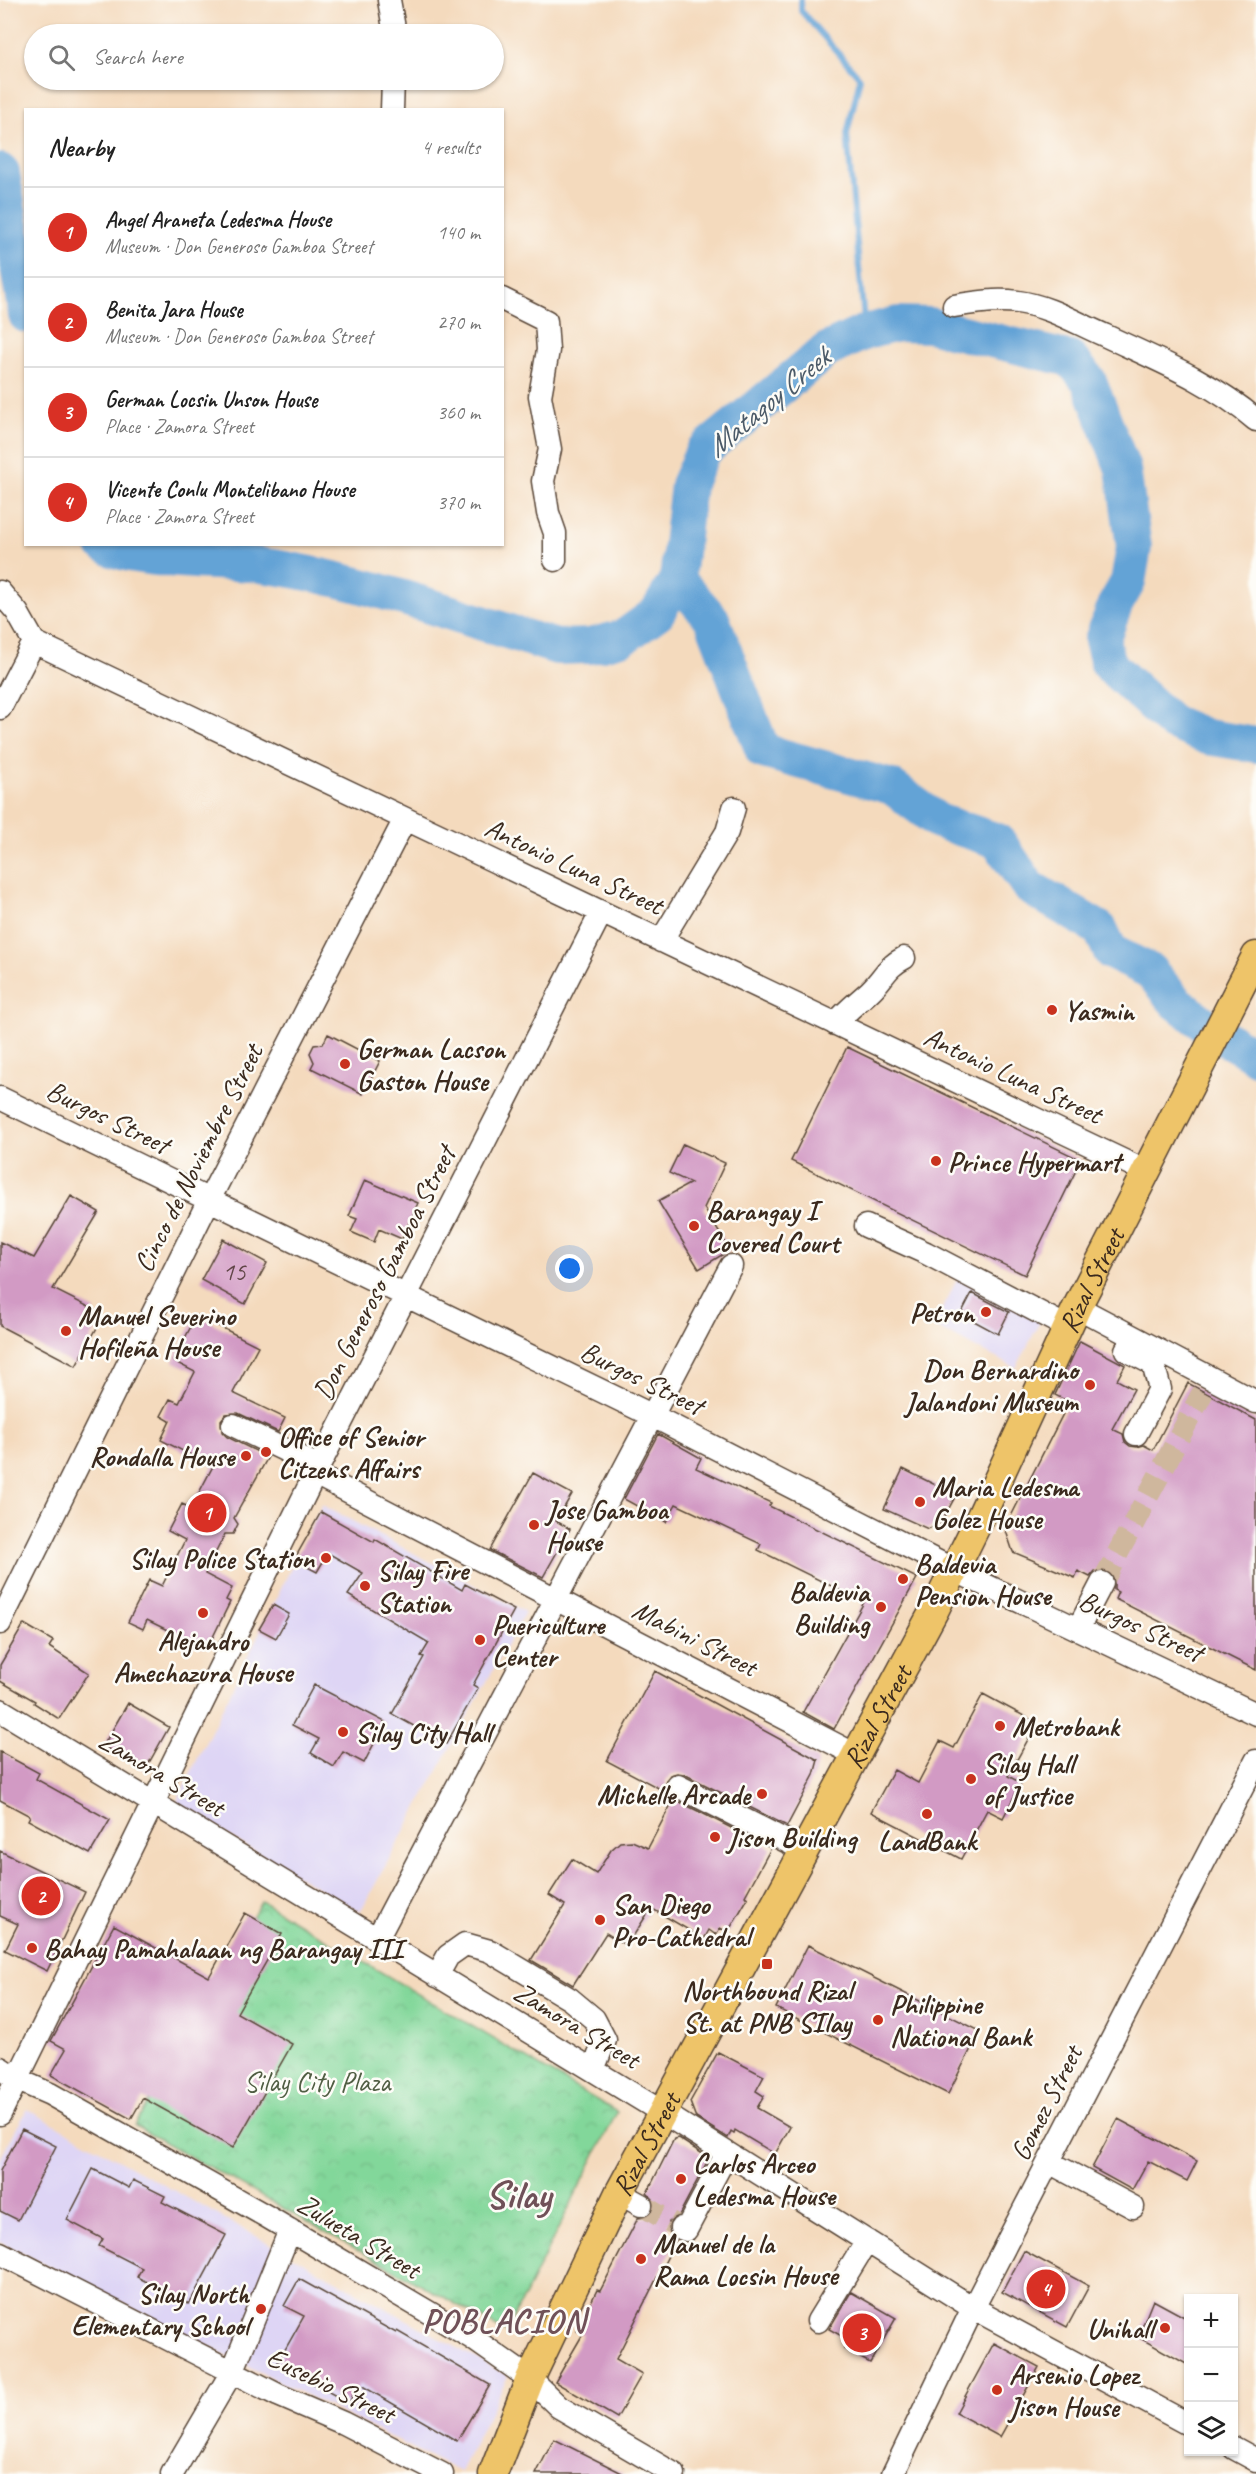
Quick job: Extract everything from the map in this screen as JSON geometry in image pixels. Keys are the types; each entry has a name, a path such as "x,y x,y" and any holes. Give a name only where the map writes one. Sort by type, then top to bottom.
{"main road":[{"name":"Rizal Street","path":"493,2474 530,2379 630,2199 662,2112 954,1570 1072,1318 1144,1171 1254,964"}],"street":[{"path":"389,0 393,24"},
{"path":"392,108 393,90"},
{"path":"504,300 546,321 548,350 540,396 550,449 543,481 548,513 555,533 555,560"},
{"path":"954,306 987,301 1018,302 1042,307 1166,362 1197,379 1256,420"},
{"path":"0,592 17,612 34,642 0,708"},
{"name":"Antonio Luna Street","path":"34,642 1144,1171"},
{"path":"661,941 727,832 734,808"},
{"name":"Cinco de Noviembre Street","path":"0,1623 209,1200 405,819"},
{"name":"Don Generoso Gamboa Street","path":"0,2114 9,2074 153,1803 317,1470 601,913"},
{"path":"835,1024 852,1005 872,989 886,970 904,958"},
{"name":"Burgos Street","path":"0,1098 651,1416 954,1570 1256,1714"},
{"path":"866,1226 1072,1318 1207,1385 1256,1402"},
{"path":"377,1939 731,1266"},
{"path":"1072,1318 1152,1364 1160,1389 1136,1434"},
{"name":"Mabini Street","path":"233,1425 555,1599 856,1755"},
{"path":"1078,1629 1102,1583"},
{"name":"Zamora Street","path":"0,1710 662,2112 973,2308 1184,2422"},
{"name":"Gomez Street","path":"893,2474 973,2308 1256,1761"},
{"path":"678,1786 804,1850"},
{"path":"437,1976 447,1956 465,1944 490,1951 570,1999 594,2019 605,2040 593,2070"},
{"name":"Zulueta Street","path":"9,2074 50,2094 290,2230 472,2338 530,2379 559,2407 674,2474"},
{"path":"681,2228 686,2230 727,2153"},
{"path":"1049,2162 1132,2206"},
{"path":"172,2474 233,2370 290,2230"},
{"path":"818,2321 867,2241"},
{"name":"Eusebio Street","path":"0,2253 278,2395 344,2423 442,2474"},
{"path":"1238,2451 1256,2460"}],"shaded area":[{"name":"Petron","path":"960,1274 1043,1316 1016,1368 933,1326"},
{"path":"322,1505 525,1612 360,1912 175,1805"},
{"name":"Silay North Elementary School","path":"27,2109 508,2376 460,2472 0,2242 0,2159"}],"green space":[{"name":"Silay City Plaza","path":"261,1901 617,2112 506,2332 135,2126"}],"building":[{"name":"German Lacson Gaston House","path":"328,1034 380,1061 363,1094 311,1068 314,1062 310,1053 314,1045 323,1044"},
{"name":"Prince Hypermart","path":"847,1047 1081,1160 1025,1275 791,1161"},
{"name":"Barangay I Covered Court","path":"683,1144 725,1163 704,1208 730,1250 699,1269 658,1201 691,1183 669,1173"},
{"path":"365,1180 418,1203 402,1239 379,1229 374,1242 351,1232 357,1219 349,1216"},
{"path":"71,1196 99,1212 53,1289 95,1310 90,1319 99,1324 76,1366 0,1326 0,1242 34,1258"},
{"path":"223,1239 267,1263 245,1304 201,1280"},
{"name":"Petron","path":"972,1293 1009,1312 998,1334 961,1314"},
{"path":"197,1315 258,1346 233,1393 285,1418 278,1432 238,1413 226,1414 221,1420 222,1432 227,1437 268,1457 234,1518 238,1524 233,1534 225,1534 205,1574 232,1588 226,1600 230,1602 208,1647 204,1645 202,1647 147,1620 143,1629 128,1622 149,1580 162,1586 185,1540 168,1531 182,1504 191,1508 213,1466 161,1440 170,1421 161,1416 170,1399 179,1403 195,1372 173,1361"},
{"path":"1080,1341 1125,1365 1117,1380 1134,1389 1112,1429 1123,1434 1125,1442 1130,1446 1144,1445 1153,1450 1188,1383 1256,1420 1256,1670 1115,1599 1118,1592 1114,1590 1114,1576 1108,1571 1095,1571 1090,1577 1078,1571 1075,1578 1013,1552 1005,1528 1069,1402 1055,1395"},
{"path":"658,1434 701,1458 696,1468 771,1503 769,1506 917,1578 834,1729 803,1712 864,1602 758,1550 761,1544 676,1504 666,1522 624,1499"},
{"name":"Maria Ledesma Golez House","path":"903,1469 956,1495 941,1523 928,1529 884,1509"},
{"name":"Jose Gamboa House","path":"533,1473 572,1494 556,1521 570,1529 543,1577 490,1550"},
{"path":"321,1512 374,1542 375,1539 462,1590 465,1584 514,1610 473,1685 478,1688 446,1744 392,1714 424,1657 421,1656 429,1643 348,1595 363,1573 328,1553 317,1572 294,1560"},
{"path":"273,1605 289,1614 276,1638 259,1629"},
{"path":"24,1624 53,1641 49,1647 89,1673 59,1719 34,1703 35,1701 0,1681 0,1665"},
{"path":"655,1671 818,1760 814,1775 787,1826 684,1774 670,1775 666,1780 666,1792 607,1761"},
{"name":"Silay City Hall","path":"314,1685 385,1722 364,1763 343,1752 334,1767 311,1753 319,1739 292,1725"},
{"path":"983,1694 1037,1723 1008,1776 1021,1783 1003,1818 987,1810 961,1859 871,1812 894,1770 918,1783 940,1741 954,1748"},
{"path":"128,1703 169,1727 145,1770 103,1746"},
{"path":"0,1752 39,1773 36,1779 110,1820 90,1854 28,1820 30,1816 0,1800"},
{"path":"674,1799 771,1848 745,1896 748,1898 728,1932 720,1928 716,1935 709,1930 704,1939 651,1908 627,1946 606,1933 573,1985 531,1960 565,1905 549,1895 572,1859 596,1874 611,1850 620,1842 632,1841 648,1848"},
{"path":"0,1851 85,1892 47,1971 5,1950 18,1924 0,1916"},
{"path":"245,1913 282,1934 237,2013 292,2044 233,2148 143,2098 131,2119 51,2075 66,2049 51,2041 114,1925 209,1977"},
{"name":"Philippine National Bank","path":"808,1945 980,2031 948,2094 776,2008"},
{"path":"718,2052 764,2076 756,2091 764,2096 757,2108 790,2127 775,2154 735,2130 734,2133 731,2131 728,2138 696,2118 690,2102"},
{"path":"1118,2119 1197,2161 1187,2181 1148,2161 1132,2190 1092,2168"},
{"path":"22,2129 56,2146 18,2220 0,2211 0,2171"},
{"path":"678,2138 709,2158 679,2215 669,2222 668,2230 676,2240 616,2359 642,2374 617,2418 555,2382 583,2334 577,2331 597,2290 600,2291 638,2218 647,2217 653,2211 653,2199 647,2193 674,2139"},
{"path":"93,2169 129,2188 133,2180 165,2196 162,2202 226,2235 189,2304 137,2277 142,2268 99,2246 103,2239 67,2220"},
{"path":"1024,2251 1089,2286 1067,2327 1002,2292"},
{"path":"299,2279 396,2333 397,2331 490,2385 457,2441 359,2384 349,2403 277,2364 304,2316 284,2306"},
{"path":"851,2292 896,2318 870,2363 844,2349 849,2340 829,2329"},
{"name":"Unihall","path":"1153,2300 1184,2317 1184,2363 1138,2337"},
{"name":"Arsenio Lopez Jison House","path":"994,2343 1039,2367 1000,2437 956,2413"},
{"path":"554,2439 624,2474 536,2474"}],"waterway":[{"path":"801,0 801,11 860,78 847,134 865,332"},
{"name":"Matagoy Creek","path":"0,171 24,303"},
{"name":"Matagoy Creek","path":"107,546 114,550 153,558 259,565 335,579 410,600 557,647 590,646 624,637 657,613 677,579 688,485 703,451 827,350 865,332 898,324 929,325 1070,359 1089,381 1123,469 1134,547 1128,582 1116,603 1102,640 1108,664 1171,722 1207,737 1256,745"},
{"path":"677,579 712,619 763,751 892,787 938,821 998,841 1029,887 1100,929 1111,952 1150,971 1176,1002 1216,1033 1256,1058"}],"tunnel":[{"path":"1102,1583 1203,1392"},
{"path":"641,2205 681,2228"}],"place":[{"name":"Yasmin","path":"1052,1010"},
{"name":"German Lacson Gaston House","path":"345,1064"},
{"name":"Prince Hypermart","path":"936,1161"},
{"name":"Barangay I Covered Court","path":"694,1226"},
{"name":"Petron","path":"986,1312"},
{"name":"Manuel Severino Hofileña House","path":"66,1331"},
{"name":"Don Bernardino Jalandoni Museum","path":"1090,1385"},
{"name":"Office of Senior Citzens Affairs","path":"266,1452"},
{"name":"Rondalla House","path":"246,1456"},
{"name":"Maria Ledesma Golez House","path":"920,1502"},
{"name":"Angel Araneta Ledesma House","path":"207,1513"},
{"name":"Jose Gamboa House","path":"534,1525"},
{"name":"Silay Police Station","path":"326,1558"},
{"name":"Baldevia Pension House","path":"903,1579"},
{"name":"Silay Fire Station","path":"365,1586"},
{"name":"Baldevia Building","path":"881,1607"},
{"name":"Alejandro Amechazura House","path":"203,1613"},
{"name":"Puericulture Center","path":"480,1640"},
{"name":"Metrobank","path":"1000,1726"},
{"name":"Silay City Hall","path":"343,1732"},
{"name":"Silay Hall of Justice","path":"971,1779"},
{"name":"Michelle Arcade","path":"762,1794"},
{"name":"LandBank","path":"927,1814"},
{"name":"Jison Building","path":"715,1837"},
{"name":"Benita Jara House","path":"41,1896"},
{"name":"San Diego Pro-Cathedral","path":"600,1920"},
{"name":"Bahay Pamahalaan ng Barangay III","path":"32,1948"},
{"name":"Northbound Rizal St. at PNB SIlay","path":"767,1964"},
{"name":"Philippine National Bank","path":"878,2020"},
{"name":"Carlos Arceo Ledesma House","path":"681,2179"},
{"name":"Manuel de la Rama Locsin House","path":"641,2259"},
{"name":"Vicente Conlu Montelibano House","path":"1046,2289"},
{"name":"Silay North Elementary School","path":"261,2309"},
{"name":"Unihall","path":"1165,2328"},
{"name":"German Locsin Unson House","path":"862,2333"},
{"name":"Arsenio Lopez Jison House","path":"997,2390"}],"district":[{"name":"Silay","path":"518,2195"},
{"name":"POBLACION","path":"504,2320"}]}
